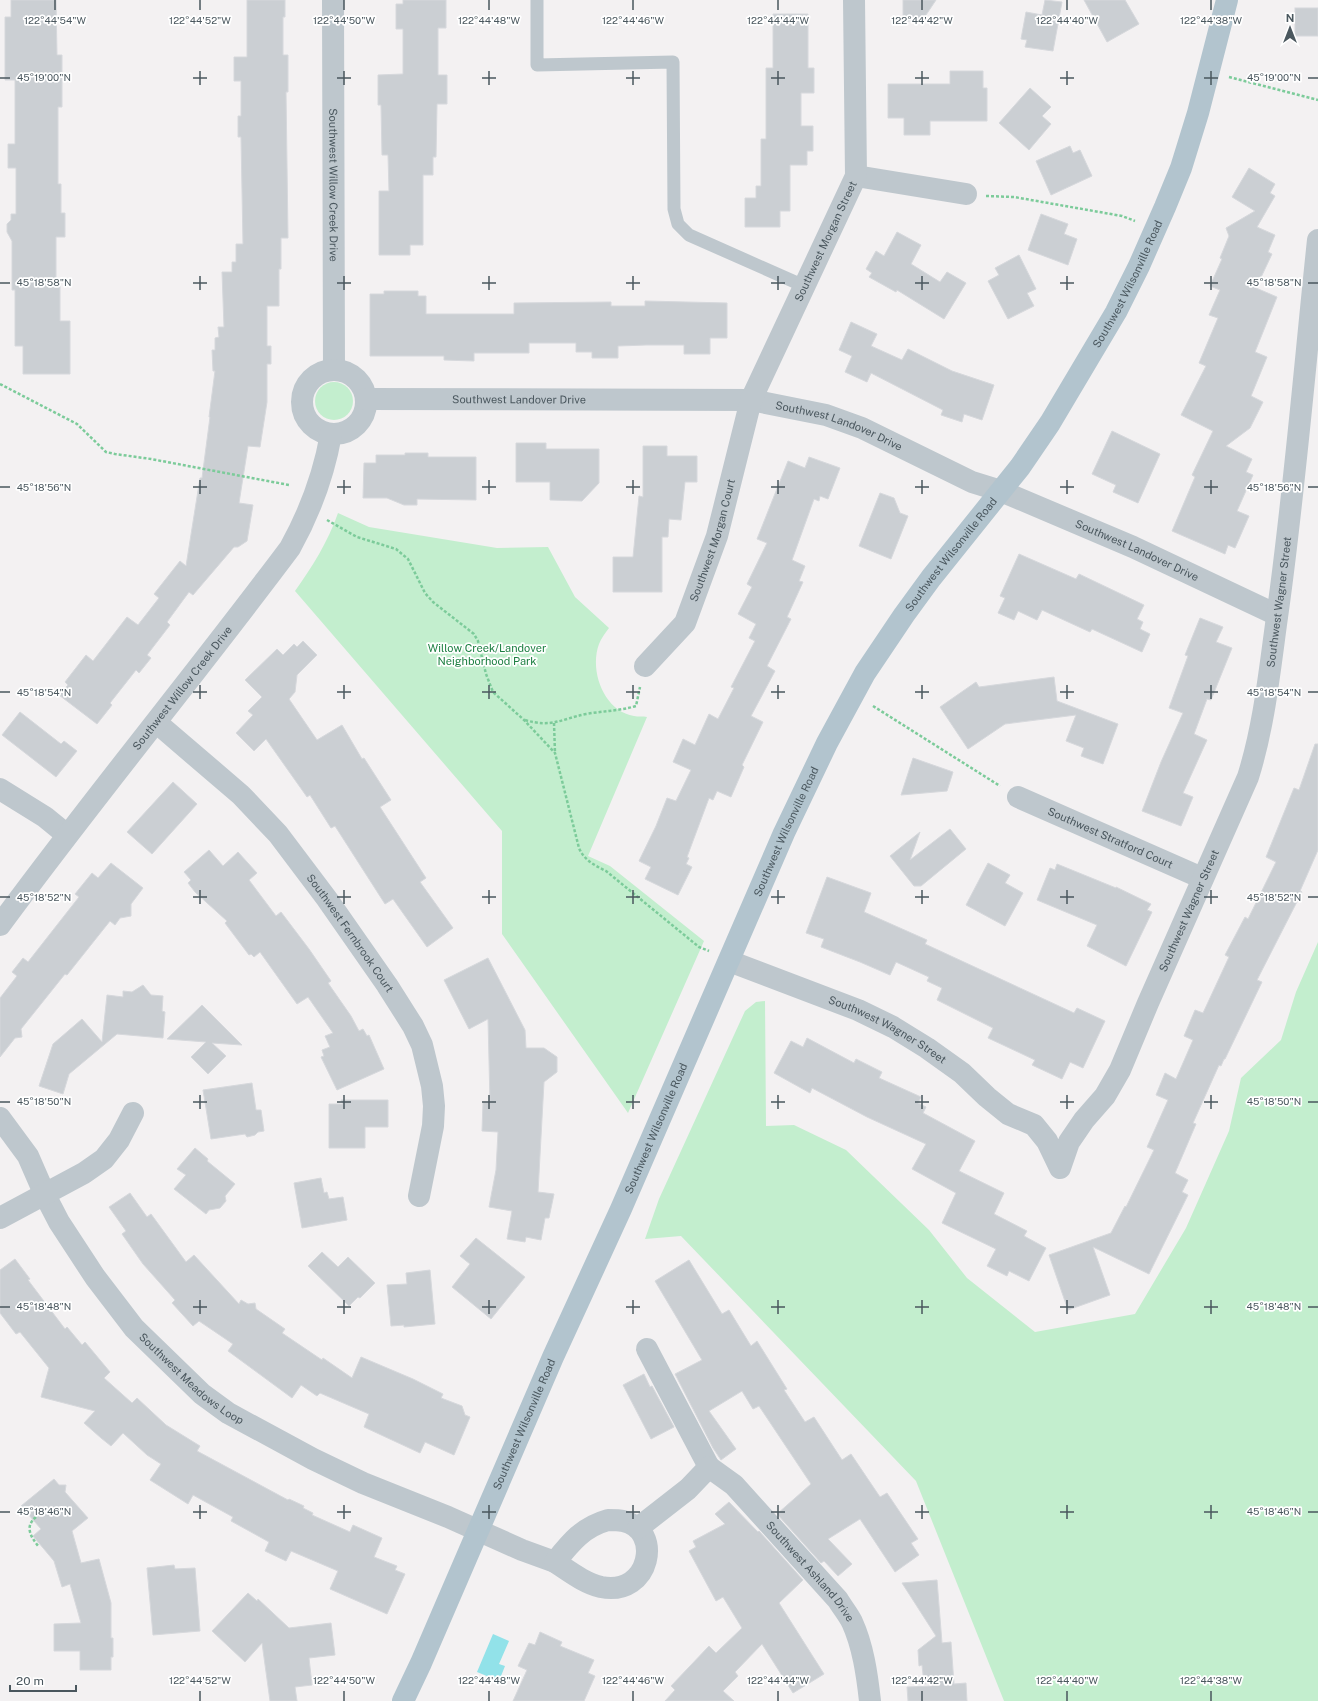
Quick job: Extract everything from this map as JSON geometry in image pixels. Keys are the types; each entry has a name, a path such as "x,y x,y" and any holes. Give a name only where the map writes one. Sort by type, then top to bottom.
{"main road":[{"name":"Southwest Wilsonville Road","path":"403,1701 479,1530 553,1357 621,1209 802,794 854,694 877,655 922,590 1024,461 1071,390 1116,312 1156,229 1180,168 1210,72 1227,0"}],"street":[{"name":"Southwest Willow Creek Drive","path":"333,0 334,370"},
{"name":"Southwest Morgan Street","path":"750,400 856,176 854,0"},
{"path":"856,176 966,194"},
{"name":"Southwest Wagner Street","path":"729,961 858,1010 893,1027 927,1048 962,1074 1008,1114 1034,1126 1047,1141 1060,1168 1069,1142 1084,1120 1105,1096 1120,1070 1202,878 1248,777 1256,752 1267,692 1286,548 1318,240"},
{"path":"334,370 344,372 354,377 361,384 366,399 363,415 358,423 350,430 331,434 320,431 311,425 305,416 302,406 302,395 306,385 314,377 323,372 334,370"},
{"name":"Southwest Landover Drive","path":"366,399 750,400 826,415 862,428 972,482 1001,491 1133,547 1277,615"},
{"name":"Southwest Morgan Court","path":"645,666 685,623 717,536 750,400"},
{"name":"Southwest Willow Creek Drive","path":"0,925 67,835 157,723 290,548 302,527 320,479 331,434"},
{"name":"Southwest Fernbrook Court","path":"157,723 241,795 278,834 327,899 387,985 413,1026 422,1045 432,1086 434,1106 433,1126 419,1196"},
{"path":"0,789 45,817 67,835"},
{"name":"Southwest Stratford Court","path":"1018,797 1202,878"},
{"path":"0,1218 84,1173 104,1159 119,1140 133,1113"},
{"name":"Southwest Meadows Loop","path":"0,1118 28,1156 44,1195 59,1222 95,1277 134,1328 202,1394 228,1413 313,1459 363,1483 479,1530"},
{"name":"Southwest Ashland Drive","path":"647,1349 709,1466 734,1485 838,1600 851,1621 860,1646 866,1672 870,1701"},
{"path":"638,1528 688,1489 709,1466"},
{"path":"479,1530 522,1550 555,1562 590,1583 601,1587 625,1586 635,1580 642,1572 646,1561 646,1541 638,1528 623,1520 608,1520 597,1523 574,1538 555,1562"}],"lane":[{"path":"537,0 537,66 673,62 674,208 678,224 689,235 804,286"}],"path":[{"path":"1210,72 1318,100"},
{"path":"966,194 1014,198 1122,216 1156,229"},
{"path":"0,384 77,424 106,452 151,458 289,485"},
{"path":"324,518 357,537 396,549 408,559 425,593 433,602 474,634 478,641 486,674 493,692 524,720 555,754"},
{"path":"524,720 554,723 586,714 608,712 636,706 645,666"},
{"path":"854,694 1018,797"},
{"path":"554,723 555,754 582,856 590,863 606,872 699,947 729,961"},
{"path":"36,1517 31,1522 29,1532 39,1546"}],"green space":[{"path":"330,382 338,382 348,387 352,394 352,408 348,415 338,420 330,420 320,415 318,412 315,405 315,397 320,387 323,385"},
{"name":"Willow Creek/Landover Neighborhood Park","path":"338,513 369,527 497,548 548,547 575,597 609,628 599,644 596,655 598,677 602,688 607,698 623,713 647,717 588,856 610,866 704,941 628,1113 502,934 502,831 295,591 319,554"},
{"path":"1318,942 1318,1701 1004,1701 916,1481 681,1236 645,1239 659,1199 745,1011 756,1002 765,1001 766,1126 794,1125 846,1150 929,1230 967,1278 1035,1332 1135,1314 1186,1228 1229,1131 1241,1078 1281,1040 1296,992"}],"water":[{"path":"493,1634 509,1641 499,1664 505,1666 499,1681 477,1672"}],"building":[{"path":"11,0 56,0 57,55 62,55 62,107 58,107 58,184 61,184 61,213 65,213 65,237 56,237 56,280 60,280 60,321 70,321 70,374 23,374 23,346 15,346 15,290 12,290 12,241 7,232 7,224 11,220 11,214 16,214 16,168 8,168 8,144 15,144 15,80 5,80 5,17 11,17"},
{"path":"247,0 285,0 285,17 283,17 283,55 288,55 288,92 286,92 288,238 281,238 279,306 267,306 267,346 271,346 271,364 267,364 267,402 260,447 248,446 239,503 253,505 247,541 238,547 234,547 193,595 189,592 167,622 170,625 147,655 151,658 139,673 136,670 110,703 112,705 97,724 59,695 68,685 65,682 86,655 93,661 127,617 138,625 159,598 154,594 180,561 186,566 200,478 202,478 210,417 215,371 213,371 212,350 215,350 215,338 219,337 218,327 224,327 222,272 232,272 232,262 236,262 236,244 243,244 241,137 238,137 238,116 241,116 241,81 234,81 234,57 247,57"},
{"path":"403,0 446,0 446,28 438,28 438,75 447,75 447,104 437,104 436,157 433,157 433,175 423,175 423,245 410,245 410,255 379,255 379,191 389,191 388,155 382,155 381,105 378,105 378,75 403,74 403,29 396,29 396,4 403,4"},
{"path":"903,0 936,0 922,21 903,21"},
{"path":"1045,0 1062,2 1053,51 1025,47 1027,40 1021,39 1026,12 1042,15"},
{"path":"1084,0 1125,0 1139,24 1107,42"},
{"path":"1295,8 1318,8 1318,36 1295,36"},
{"path":"773,14 808,14 808,68 814,68 814,93 801,93 801,126 813,126 813,151 807,151 807,165 790,165 790,211 780,211 780,227 745,227 745,198 756,198 756,186 761,186 761,139 766,139 766,68 773,68"},
{"path":"950,71 983,71 983,88 987,88 987,121 930,121 930,135 904,135 904,118 888,118 888,84 950,84"},
{"path":"1030,88 1051,107 1042,116 1051,124 1029,150 999,123"},
{"path":"1070,146 1073,153 1080,150 1092,176 1051,195 1036,161"},
{"path":"1249,168 1275,184 1270,193 1275,196 1257,227 1275,235 1268,252 1272,254 1256,288 1277,297 1255,352 1267,357 1251,396 1263,402 1250,428 1226,446 1252,459 1246,472 1253,475 1237,511 1249,516 1235,548 1228,545 1225,554 1172,531 1195,477 1192,475 1213,431 1181,415 1206,366 1199,363 1218,318 1209,315 1220,290 1210,286 1222,259 1220,258 1229,236 1226,228 1255,211 1232,197"},
{"path":"1041,214 1068,224 1064,234 1077,239 1068,265 1028,250"},
{"path":"897,232 921,245 911,264 940,282 947,272 966,283 944,319 897,290 896,292 869,277 872,273 866,269 876,251 884,256"},
{"path":"1019,255 1036,289 1027,293 1034,306 1008,319 988,281 999,275 995,268"},
{"path":"384,291 418,291 418,296 426,296 426,314 514,314 514,303 611,302 611,306 645,306 645,301 727,303 727,338 710,338 710,354 684,354 684,345 646,345 618,346 618,358 592,358 592,352 576,352 576,343 529,343 529,353 474,353 474,361 444,360 444,356 370,356 370,294 384,294"},
{"path":"851,322 877,334 871,346 902,360 908,349 952,371 994,385 982,420 964,414 962,422 941,415 943,410 871,373 867,382 845,372 852,356 839,350"},
{"path":"1112,431 1160,454 1138,503 1113,492 1116,485 1092,474"},
{"path":"516,443 546,443 546,449 599,449 599,483 582,501 550,500 550,482 516,482"},
{"path":"643,446 667,446 667,456 697,456 697,482 685,482 681,520 669,519 668,537 662,537 662,592 613,592 613,557 633,557 639,496 643,497"},
{"path":"405,453 428,453 428,457 476,457 476,500 417,499 417,505 404,505 387,498 363,498 364,463 376,463 376,455 405,455"},
{"path":"809,457 840,468 828,499 820,496 819,501 814,499 792,560 805,566 799,581 803,582 787,617 791,619 767,666 775,671 751,716 763,722 742,765 744,767 731,797 717,791 713,800 709,798 687,857 689,858 686,864 692,867 678,895 645,879 651,867 639,861 656,826 667,798 676,801 691,770 673,762 683,739 695,745 709,714 718,719 734,688 731,687 755,641 749,638 756,624 738,614 752,587 747,584 767,543 757,539 788,461 805,468"},
{"path":"880,493 894,498 900,513 908,516 891,559 859,546"},
{"path":"1019,554 1076,579 1079,574 1144,605 1137,619 1143,622 1140,629 1150,634 1142,652 1092,629 1090,632 1042,610 1037,620 1018,611 1014,620 998,613 1005,598 1000,596"},
{"path":"1200,618 1223,627 1216,642 1232,648 1211,700 1207,699 1194,734 1207,740 1183,793 1193,797 1181,826 1142,811 1161,762 1183,713 1169,708 1188,656 1185,655"},
{"path":"303,641 317,655 297,675 295,692 289,699 317,740 342,725 362,759 364,758 391,800 380,807 426,878 420,882 453,928 427,947 393,899 385,904 335,826 331,828 310,795 307,797 266,739 254,751 236,733 253,715 248,711 262,697 245,680 277,649 283,655 294,644 297,647"},
{"path":"1054,677 1057,701 1118,724 1103,764 1081,756 1084,748 1066,741 1076,715 1005,724 968,749 940,707 976,682 979,687"},
{"path":"20,712 61,744 64,741 77,751 56,777 2,735"},
{"path":"1315,744 1318,744 1318,850 1300,891 1302,892 1257,980 1262,982 1225,1059 1221,1066 1219,1065 1193,1123 1196,1124 1175,1173 1188,1180 1182,1192 1188,1195 1149,1274 1093,1247 1110,1295 1068,1310 1049,1255 1111,1233 1125,1206 1126,1207 1154,1150 1147,1147 1168,1100 1156,1095 1165,1073 1176,1079 1193,1040 1184,1036 1195,1010 1203,1013 1229,957 1225,955 1245,917 1248,919 1276,862 1266,857 1294,788 1299,790"},
{"path":"913,758 953,772 947,791 901,795"},
{"path":"173,782 197,804 152,854 127,832"},
{"path":"950,829 966,849 921,886 914,886 890,856 920,832 910,860"},
{"path":"209,850 223,866 238,852 257,873 249,880 276,916 281,912 309,949 331,981 328,983 351,1016 359,1031 363,1029 367,1036 369,1035 384,1069 337,1090 321,1057 324,1056 322,1050 330,1047 325,1036 333,1033 308,997 297,1004 260,952 254,957 251,954 249,955 225,923 227,921 195,892 188,883 191,880 184,872"},
{"path":"111,863 143,888 131,904 131,916 120,918 115,925 110,921 21,1029 22,1037 15,1038 0,1057 0,998 17,976 12,972 23,958 28,962 79,897 75,894 92,873 98,878"},
{"path":"988,863 1010,875 1005,883 1023,893 1005,926 966,905"},
{"path":"1057,864 1116,887 1151,904 1147,910 1152,912 1126,966 1087,946 1097,925 1037,900 1050,868 1055,870"},
{"path":"827,877 871,893 864,912 927,940 925,944 1074,1013 1077,1008 1105,1021 1083,1068 1070,1062 1062,1079 1032,1065 1035,1060 988,1038 993,1028 937,1000 942,988 927,981 929,977 896,962 890,975 821,947 824,939 806,933"},
{"path":"488,958 525,1030 526,1048 544,1048 557,1057 557,1072 544,1082 538,1192 554,1194 549,1218 545,1218 541,1240 526,1237 525,1242 507,1239 512,1211 489,1207 496,1170 498,1132 482,1131 483,1102 490,1102 488,1019 469,1029 444,980"},
{"path":"143,985 151,995 163,996 162,1011 165,1012 163,1038 117,1034 69,1074 63,1094 39,1086 53,1044 82,1019 102,1042 107,995 123,997 123,991 132,992"},
{"path":"202,1005 242,1045 212,1043 226,1056 208,1074 191,1057 206,1042 167,1039"},
{"path":"807,1038 854,1063 856,1059 882,1072 879,1078 921,1097 918,1103 926,1107 923,1113 975,1141 959,1171 1004,1193 994,1214 1027,1231 1024,1236 1046,1248 1029,1281 1009,1271 1007,1276 987,1266 996,1249 942,1223 956,1193 912,1169 926,1144 867,1117 812,1088 810,1093 774,1073 791,1041 803,1047"},
{"path":"252,1083 256,1110 261,1110 264,1131 247,1137 245,1134 211,1139 203,1090"},
{"path":"341,1100 388,1100 388,1127 365,1127 365,1148 329,1148 329,1104 343,1104"},
{"path":"195,1148 208,1159 207,1161 235,1184 225,1196 226,1201 220,1208 209,1210 206,1214 174,1189 186,1175 177,1169"},
{"path":"321,1178 324,1193 327,1192 329,1199 343,1197 347,1220 302,1228 294,1183"},
{"path":"130,1193 147,1217 151,1214 186,1262 194,1255 239,1304 241,1300 248,1304 255,1303 256,1309 285,1329 282,1333 322,1360 323,1358 352,1378 361,1357 413,1379 443,1394 441,1398 462,1406 465,1415 470,1417 454,1455 425,1442 420,1453 364,1427 369,1414 320,1393 317,1396 301,1385 292,1398 228,1351 233,1344 199,1321 193,1326 172,1303 175,1300 143,1264 122,1234 126,1231 109,1207"},
{"path":"476,1238 525,1277 491,1319 452,1287 470,1264 460,1256"},
{"path":"322,1252 338,1267 348,1257 375,1283 360,1298 358,1297 349,1306 308,1266"},
{"path":"15,1259 30,1279 28,1280 65,1329 67,1327 82,1345 85,1342 110,1372 104,1378 132,1403 137,1398 166,1425 200,1446 197,1451 288,1500 289,1499 304,1506 303,1508 313,1513 312,1515 350,1532 353,1525 382,1538 374,1557 397,1566 395,1570 405,1574 387,1614 330,1589 338,1571 291,1551 286,1561 265,1551 269,1542 231,1521 233,1517 193,1495 188,1504 150,1480 161,1464 147,1455 123,1433 111,1446 101,1438 84,1423 95,1411 41,1397 49,1368 20,1332 16,1334 0,1313 0,1270"},
{"path":"689,1260 722,1314 729,1310 751,1346 757,1341 787,1389 784,1390 805,1422 814,1417 842,1460 851,1454 880,1497 887,1493 918,1539 911,1543 919,1555 895,1572 860,1519 828,1539 852,1564 838,1576 824,1561 821,1563 777,1514 811,1484 759,1406 753,1409 742,1391 709,1411 736,1449 721,1460 713,1448 675,1374 702,1360 655,1281"},
{"path":"430,1270 435,1324 404,1327 404,1325 391,1326 387,1285 407,1284 406,1273"},
{"path":"644,1374 674,1427 651,1439 623,1385"},
{"path":"54,1479 59,1485 66,1485 65,1492 88,1518 72,1531 81,1563 99,1559 111,1603 111,1638 113,1638 113,1657 111,1657 111,1670 80,1670 80,1651 54,1651 54,1624 81,1623 70,1584 62,1587 54,1561 33,1536 41,1529 21,1506"},
{"path":"729,1502 758,1532 759,1531 803,1580 779,1603 824,1674 793,1693 762,1644 735,1672 738,1676 723,1691 734,1701 665,1701 675,1690 671,1686 709,1646 716,1653 742,1628 723,1597 716,1601 689,1551 696,1547 693,1541 725,1524 715,1514"},
{"path":"174,1565 175,1569 195,1568 200,1631 153,1635 147,1568"},
{"path":"937,1580 942,1643 951,1642 954,1684 966,1683 967,1701 908,1701 907,1687 932,1686 932,1683 924,1684 922,1665 919,1666 918,1650 936,1636 902,1583"},
{"path":"248,1593 257,1601 258,1599 289,1628 331,1623 335,1655 309,1658 312,1685 295,1687 297,1701 270,1701 262,1643 245,1662 212,1631"},
{"path":"540,1632 562,1642 560,1646 594,1660 588,1673 595,1676 584,1701 513,1701 527,1670 518,1666 529,1643 535,1645"}]}
